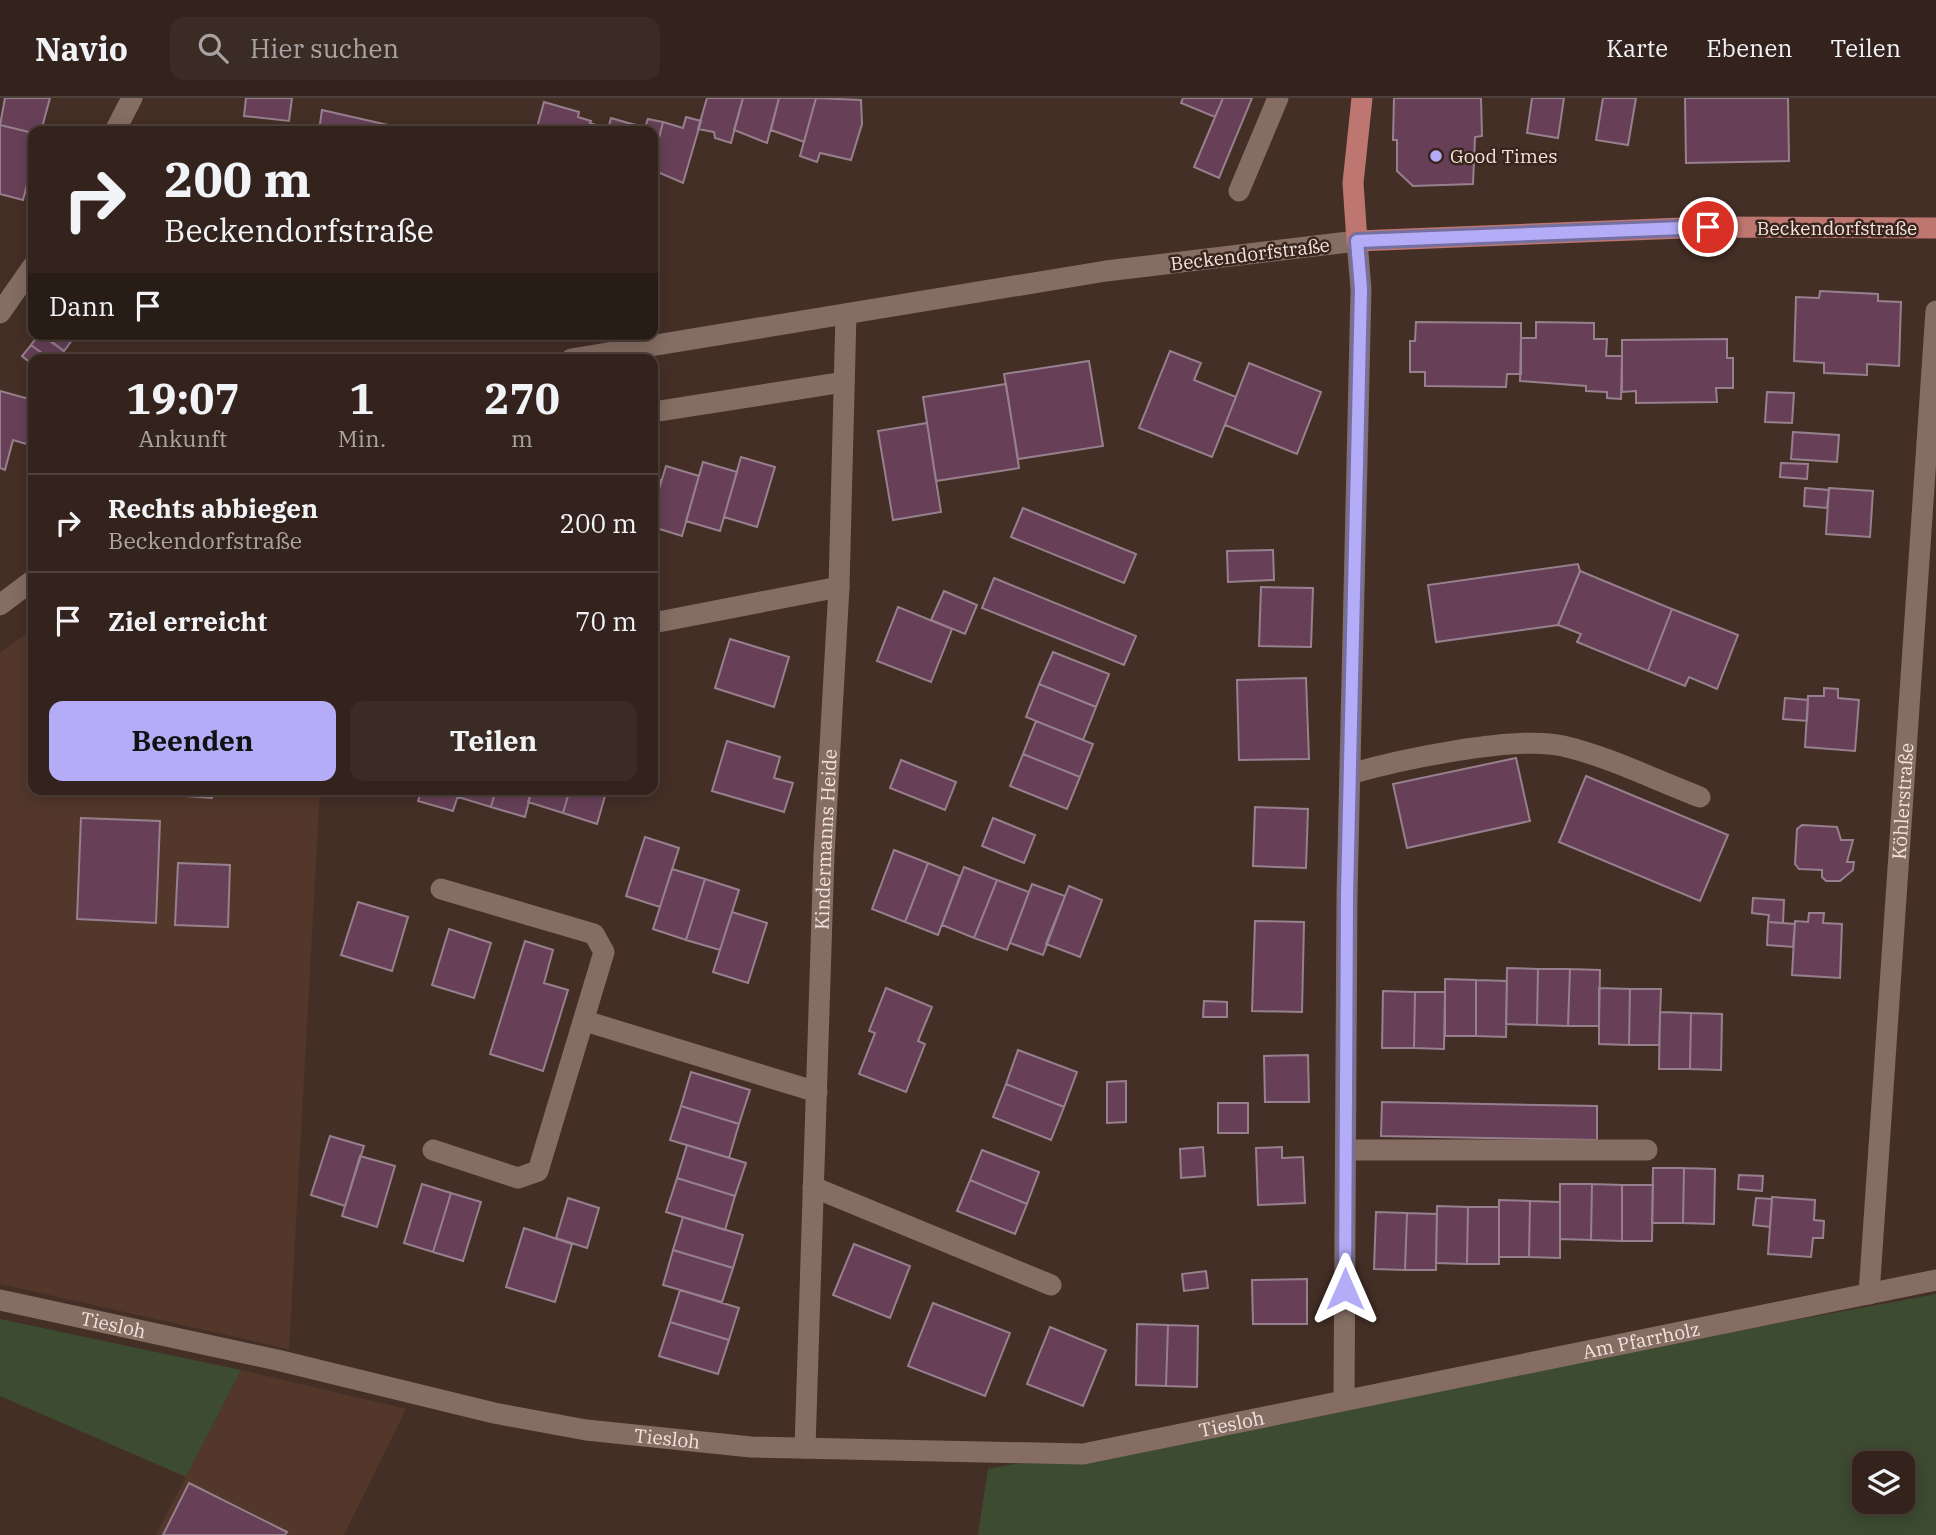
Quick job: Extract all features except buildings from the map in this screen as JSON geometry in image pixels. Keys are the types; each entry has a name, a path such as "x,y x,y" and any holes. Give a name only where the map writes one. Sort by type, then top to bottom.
{"main road":[{"path":"1357,241 1353,183 1363,98"},
{"name":"Beckendorfstraße","path":"1357,241 1708,227 1936,228"}],"street":[{"path":"118,126 132,98"},
{"path":"1239,191 1278,98"},
{"path":"1344,1400 1350,774 1361,289 1357,241"},
{"name":"Beckendorfstraße","path":"602,354 1106,271 1357,241"},
{"path":"0,313 28,273"},
{"name":"Köhlerstraße","path":"1869,1294 1936,311"},
{"name":"Kindermanns Heide","path":"805,1448 824,854 839,587 846,314"},
{"path":"658,411 844,382"},
{"path":"0,605 28,584"},
{"path":"658,622 839,587"},
{"path":"1350,774 1389,763 1466,751 1523,744 1560,745 1592,754 1700,797"},
{"path":"433,1150 518,1178 538,1171 604,952 593,934 440,888"},
{"path":"585,1021 817,1092"},
{"path":"1346,1150 1647,1150"},
{"path":"813,1187 1051,1285"},
{"name":"Am Pfarrholz","path":"1344,1400 1936,1280"},
{"name":"Tiesloh","path":"0,1300 277,1360 508,1416 586,1430 751,1447 1083,1454 1344,1400"}],"shaded area":[{"path":"28,632 28,795 320,795 289,1349 0,1284 0,653"},
{"path":"241,1370 406,1409 344,1535 156,1535"}],"green space":[{"path":"1936,1294 1936,1535 978,1535 988,1469"},
{"path":"0,1319 241,1370 186,1477 0,1396"}],"place":[{"name":"Good Times","path":"1436,156"}],"route":[{"path":"1345,1289 1347,895 1361,289 1357,241 1708,227"}]}
